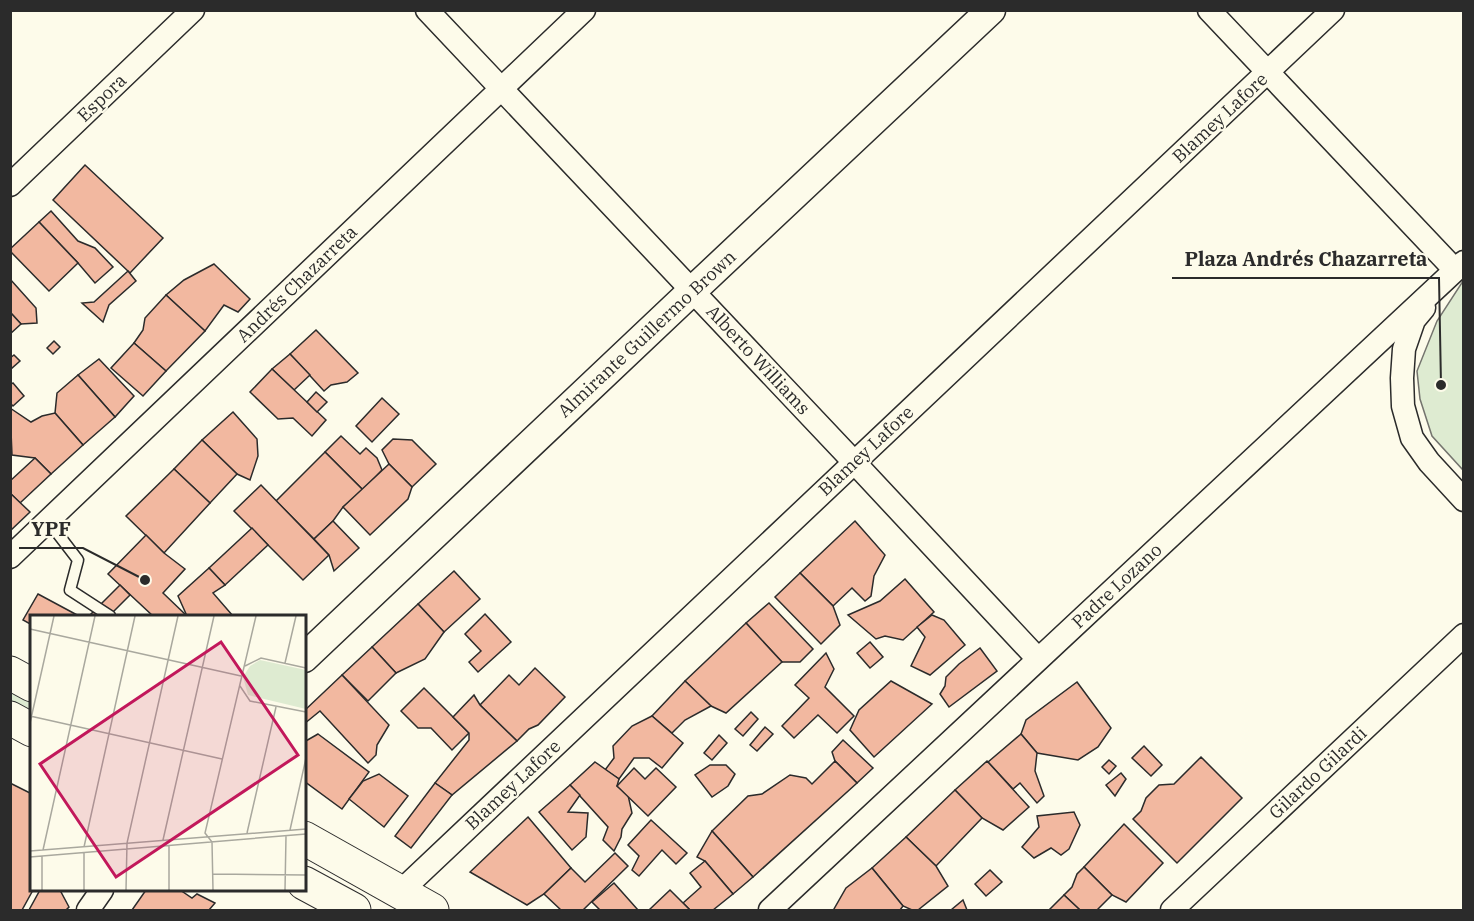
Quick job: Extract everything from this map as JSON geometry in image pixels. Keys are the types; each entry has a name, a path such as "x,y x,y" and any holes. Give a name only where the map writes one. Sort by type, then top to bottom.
{"main road":[{"path":"10,673 30,684"},
{"path":"10,718 30,729"},
{"path":"306,839 432,910"},
{"path":"306,884 354,910"}],"street":[{"name":"Espora","path":"10,185 193,10"},
{"name":"Alberto Williams","path":"427,10 1038,659"},
{"name":"Andrés Chazarreta","path":"10,557 584,10"},
{"name":"Almirante Guillermo Brown","path":"306,656 991,10"},
{"path":"1209,10 1461,265 1414,320 1404,349 1402,378 1403,406 1412,438 1429,462 1464,500"},
{"name":"Blamey Lafore","path":"399,892 1333,10"},
{"name":"Padre Lozano","path":"770,910 1461,265"},
{"name":"Gilardo Gilardi","path":"1172,910 1464,635"},
{"path":"88,910 101,891"}],"lane":[{"path":"48,521 78,560 70,590 109,615"}],"green space":[{"path":"1463,281 1463,470 1432,436 1420,399 1417,371 1437,321"},
{"path":"10,673 30,684 30,729 11,718"}],"building":[{"path":"85,165 163,238 130,273 53,200"},
{"path":"51,211 78,241 95,248 113,267 95,283 39,222"},
{"path":"39,222 78,263 49,291 10,251"},
{"path":"214,264 250,299 238,312 224,305 205,331 166,295 184,280"},
{"path":"128,271 136,281 109,305 103,322 82,303 94,302"},
{"path":"10,279 36,308 37,323 21,324 10,312"},
{"path":"166,295 205,331 166,371 134,343 143,330 145,318"},
{"path":"10,312 21,324 10,334"},
{"path":"316,330 358,373 347,382 331,385 324,391 290,354"},
{"path":"54,341 60,347 53,354 47,348"},
{"path":"134,343 166,371 143,396 111,368"},
{"path":"290,354 310,375 294,390 272,369"},
{"path":"14,355 20,361 12,368 10,358"},
{"path":"99,359 134,396 115,417 78,375"},
{"path":"272,369 326,420 312,436 293,418 278,419 250,392"},
{"path":"78,375 115,417 83,445 55,413 57,393"},
{"path":"13,383 24,396 13,406 10,403 10,385"},
{"path":"316,392 327,402 317,412 307,402"},
{"path":"382,398 399,414 372,442 356,426"},
{"path":"10,408 31,422 55,413 83,445 51,474 35,458 12,455"},
{"path":"233,412 257,439 258,456 250,480 237,474 202,440"},
{"path":"341,436 360,454 366,448 377,458 382,470 363,490 325,452"},
{"path":"393,439 412,440 436,464 412,487 389,464 382,450"},
{"path":"202,440 237,474 210,503 174,469"},
{"path":"325,452 363,490 343,507 333,521 314,539 276,501"},
{"path":"35,458 51,474 20,503 10,493 10,481"},
{"path":"389,464 412,487 408,499 370,535 343,507"},
{"path":"174,469 210,503 164,553 126,516"},
{"path":"261,485 329,555 303,580 234,511"},
{"path":"10,493 30,512 10,531"},
{"path":"333,521 359,548 334,571 329,555 314,539"},
{"path":"855,521 885,555 874,576 871,596 865,601 852,588 833,606 800,573"},
{"path":"252,528 268,545 225,585 209,568"},
{"path":"146,535 185,569 163,593 186,615 152,615 108,574"},
{"path":"209,568 225,585 213,593 232,615 187,615 178,596"},
{"path":"454,571 480,599 444,632 418,604"},
{"path":"800,573 833,606 840,625 821,644 775,597"},
{"path":"905,579 934,612 903,640 885,636 876,639 848,615 880,601"},
{"path":"120,585 130,595 110,615 90,615"},
{"path":"38,594 77,615 30,615 30,624 23,620"},
{"path":"769,603 813,649 800,662 782,662 746,623"},
{"path":"418,604 444,632 425,659 396,673 372,647"},
{"path":"485,614 511,642 478,672 469,662 481,651 465,634"},
{"path":"932,615 944,620 965,645 930,675 911,666 925,637 917,627"},
{"path":"746,623 782,662 726,713 711,706 685,681"},
{"path":"870,642 883,657 870,668 857,653"},
{"path":"372,647 396,673 368,701 342,675"},
{"path":"980,648 997,671 949,707 940,694 945,686 946,677"},
{"path":"826,653 834,669 825,687 854,716 837,733 818,715 794,738 782,726 809,698 795,685"},
{"path":"535,668 565,697 538,725 529,729 517,741 480,705 509,675 519,685"},
{"path":"342,675 389,725 377,745 376,755 368,763 320,711 306,722 306,709"},
{"path":"685,681 711,706 685,720 672,733 652,716"},
{"path":"891,681 932,704 874,757 850,730 859,710"},
{"path":"1077,682 1111,728 1098,747 1078,760 1037,753 1021,734 1026,720"},
{"path":"424,688 469,733 452,750 431,728 418,728 401,711"},
{"path":"474,695 480,705 517,741 452,795 435,783 469,740 469,733 453,717"},
{"path":"751,712 758,719 743,736 735,729"},
{"path":"652,716 683,743 662,768 649,758 634,758 619,779 605,770 614,758 613,746 632,726"},
{"path":"765,727 773,734 757,751 750,745"},
{"path":"318,734 369,772 342,809 306,782 306,741"},
{"path":"1021,734 1037,753 1035,771 1044,796 1037,803 1020,783 1013,789 988,762"},
{"path":"719,735 727,743 712,760 704,753"},
{"path":"843,740 873,768 857,783 835,761 832,752"},
{"path":"1144,746 1162,765 1151,776 1132,758"},
{"path":"1201,757 1242,798 1177,863 1133,819 1141,811 1146,798 1159,785 1174,784"},
{"path":"1109,760 1116,766 1109,774 1102,767"},
{"path":"835,761 857,783 753,877 712,831 748,796 762,794 790,775 806,778 812,784"},
{"path":"987,761 1029,807 1003,830 982,818 955,790"},
{"path":"595,762 619,779 617,786 628,795 632,813 622,829 614,851 603,840 608,827 570,785"},
{"path":"710,765 726,765 735,774 728,786 712,797 695,775"},
{"path":"634,768 645,779 656,768 676,787 648,816 617,786"},
{"path":"1121,773 1126,779 1115,796 1106,785"},
{"path":"379,774 408,796 384,827 349,799 363,781"},
{"path":"10,783 30,793 30,891 32,891 22,910 10,910"},
{"path":"435,783 452,795 411,848 395,836"},
{"path":"570,785 580,795 568,812 588,813 586,837 572,850 539,812"},
{"path":"955,790 982,818 936,866 906,837"},
{"path":"1074,812 1080,825 1069,849 1061,855 1051,848 1034,858 1022,847 1039,827 1037,816"},
{"path":"528,817 571,868 544,894 527,905 470,872"},
{"path":"651,820 687,853 676,864 662,850 639,876 632,870 639,856 628,845"},
{"path":"1124,824 1163,863 1126,902 1112,895 1084,867"},
{"path":"712,831 753,877 733,894 705,861 697,857"},
{"path":"906,837 936,866 948,886 918,910 903,906 872,868"},
{"path":"615,853 628,866 583,910 561,910 544,894 571,868 585,882"},
{"path":"705,861 733,894 713,910 690,910 683,903 701,887 690,873"},
{"path":"1084,867 1112,895 1097,910 1080,910 1064,895 1072,887 1077,874"},
{"path":"872,868 903,906 900,910 834,910 846,888"},
{"path":"990,870 1002,882 986,896 975,884"},
{"path":"614,883 638,910 600,910 592,902"},
{"path":"670,890 690,910 649,910"},
{"path":"39,891 60,891 69,907 66,910 29,910"},
{"path":"145,891 182,891 192,898 197,894 215,903 209,910 132,910"},
{"path":"1064,895 1080,910 1049,910"},
{"path":"963,900 967,910 951,910"}],"place":[{"name":"Plaza Andrés Chazarreta","path":"1441,385"},
{"name":"YPF","path":"145,580"}]}
